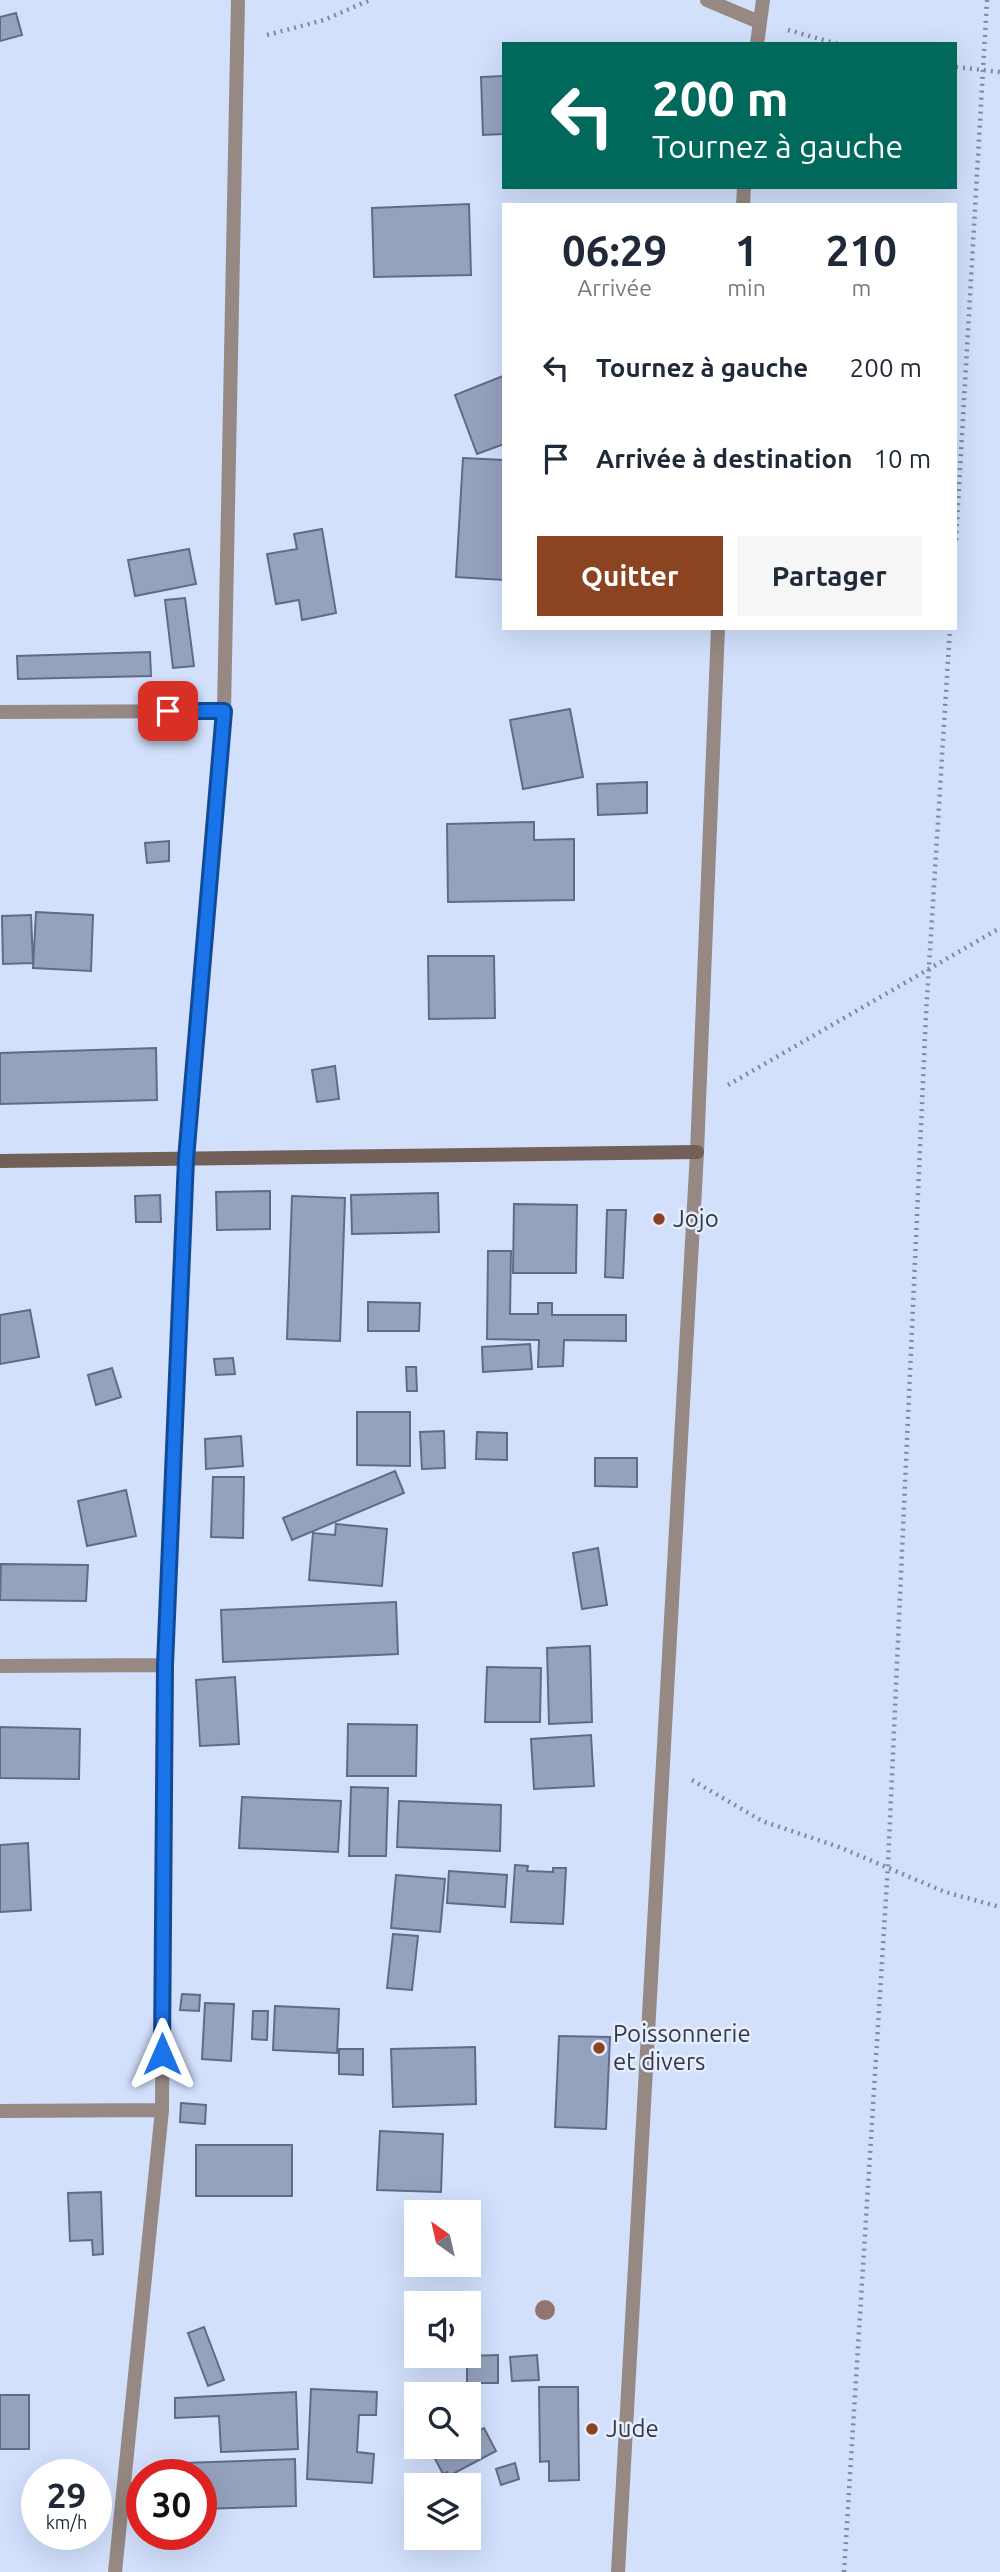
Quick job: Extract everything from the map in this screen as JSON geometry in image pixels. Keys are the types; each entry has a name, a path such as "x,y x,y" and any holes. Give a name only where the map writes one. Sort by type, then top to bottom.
{"street":[{"path":"115,2572 162,2110 165,1665 186,1159 224,711 237,0"},
{"path":"707,0 759,22"},
{"path":"757,42 763,0"},
{"path":"618,2572 697,1152 718,630"},
{"path":"0,712 224,711"},
{"path":"0,1161 697,1152"},
{"path":"0,1666 165,1665"},
{"path":"0,2110 162,2110"}],"path":[{"path":"236,43 324,20 370,0"},
{"path":"957,523 987,0"},
{"path":"759,22 831,42"},
{"path":"957,67 1000,72"},
{"path":"844,2572 888,1865 926,1029 950,630"},
{"path":"699,1101 1000,928"},
{"path":"663,1763 762,1821 839,1847 945,1892 1000,1908"}],"building":[{"path":"16,13 22,35 0,41 0,17"},
{"path":"502,76 502,134 483,135 481,77"},
{"path":"469,204 471,275 374,277 372,208"},
{"path":"502,376 502,445 477,454 455,395"},
{"path":"463,458 502,460 502,580 456,577"},
{"path":"322,529 336,613 302,620 299,600 276,604 267,554 297,549 294,534"},
{"path":"189,549 196,584 135,596 128,560"},
{"path":"185,598 194,666 173,668 165,600"},
{"path":"150,652 151,676 18,679 17,656"},
{"path":"570,709 583,777 523,789 510,720"},
{"path":"647,782 647,813 598,815 597,784"},
{"path":"534,822 534,840 574,839 574,900 448,902 447,824"},
{"path":"169,841 169,861 147,863 145,843"},
{"path":"36,912 93,915 91,971 33,968"},
{"path":"31,915 33,963 3,964 2,916"},
{"path":"428,956 494,956 495,1018 429,1019"},
{"path":"156,1048 157,1100 0,1104 0,1053"},
{"path":"335,1066 339,1099 317,1102 312,1070"},
{"path":"270,1191 270,1229 217,1230 216,1192"},
{"path":"438,1193 439,1232 352,1234 351,1195"},
{"path":"160,1195 161,1222 136,1222 135,1196"},
{"path":"292,1196 345,1198 340,1341 287,1339"},
{"path":"514,1204 577,1205 576,1273 513,1273"},
{"path":"607,1210 626,1210 623,1278 605,1277"},
{"path":"488,1251 511,1251 510,1314 538,1314 538,1303 552,1303 552,1315 626,1315 626,1341 564,1340 563,1366 538,1367 539,1340 487,1339"},
{"path":"368,1302 420,1303 419,1331 368,1331"},
{"path":"30,1310 39,1357 0,1364 0,1315"},
{"path":"530,1344 532,1369 483,1372 482,1347"},
{"path":"233,1358 235,1374 216,1375 214,1359"},
{"path":"406,1367 416,1367 417,1391 407,1391"},
{"path":"112,1368 121,1397 96,1405 88,1375"},
{"path":"357,1412 410,1412 410,1466 357,1465"},
{"path":"444,1431 445,1468 422,1469 420,1432"},
{"path":"477,1432 507,1433 507,1460 476,1459"},
{"path":"241,1436 243,1466 206,1469 205,1439"},
{"path":"595,1458 637,1458 637,1487 595,1486"},
{"path":"395,1471 404,1493 292,1540 283,1518"},
{"path":"213,1477 244,1477 243,1538 211,1537"},
{"path":"126,1490 136,1536 87,1546 78,1501"},
{"path":"336,1524 387,1529 382,1586 309,1580 313,1533 335,1535"},
{"path":"598,1548 607,1605 582,1609 573,1553"},
{"path":"1,1564 88,1565 86,1601 0,1600"},
{"path":"396,1602 398,1654 223,1662 221,1610"},
{"path":"590,1646 592,1722 549,1724 547,1648"},
{"path":"487,1667 541,1668 540,1722 485,1722"},
{"path":"235,1677 239,1744 200,1746 196,1680"},
{"path":"348,1724 417,1725 416,1776 347,1776"},
{"path":"0,1727 80,1729 79,1779 0,1778"},
{"path":"591,1735 594,1786 534,1789 531,1739"},
{"path":"351,1787 388,1788 386,1856 349,1856"},
{"path":"242,1797 341,1801 338,1852 239,1848"},
{"path":"399,1801 501,1805 500,1851 397,1847"},
{"path":"28,1843 31,1910 0,1912 0,1845"},
{"path":"515,1865 528,1866 527,1871 553,1872 553,1868 566,1868 563,1924 511,1922"},
{"path":"449,1871 507,1875 505,1907 447,1903"},
{"path":"396,1875 445,1879 440,1932 391,1928"},
{"path":"393,1934 418,1936 412,1990 387,1988"},
{"path":"182,1994 200,1995 199,2011 180,2010"},
{"path":"205,2003 234,2004 231,2061 202,2059"},
{"path":"275,2006 339,2009 337,2053 273,2050"},
{"path":"253,2011 268,2011 267,2040 252,2039"},
{"path":"559,2036 610,2037 606,2129 555,2127"},
{"path":"475,2047 476,2104 393,2107 391,2049"},
{"path":"339,2049 363,2049 363,2075 339,2074"},
{"path":"181,2103 206,2105 205,2124 180,2122"},
{"path":"380,2131 443,2134 441,2192 377,2190"},
{"path":"196,2145 292,2145 292,2196 196,2196"},
{"path":"101,2192 103,2254 93,2255 92,2240 70,2241 68,2193"},
{"path":"204,2327 224,2380 208,2386 188,2333"},
{"path":"498,2355 498,2383 467,2382 467,2368 481,2368 481,2356"},
{"path":"537,2355 539,2380 512,2381 510,2357"},
{"path":"539,2387 578,2387 579,2480 549,2481 549,2461 540,2462"},
{"path":"311,2389 377,2392 376,2415 359,2415 357,2452 374,2454 372,2483 307,2479"},
{"path":"296,2392 298,2449 221,2452 219,2416 175,2418 175,2398"},
{"path":"0,2395 29,2395 29,2449 0,2449"},
{"path":"484,2428 496,2451 481,2459 481,2430"},
{"path":"295,2459 296,2506 217,2508 217,2462"},
{"path":"435,2459 481,2459 455,2473 442,2473"},
{"path":"515,2463 519,2479 501,2485 496,2469"}],"place":[{"name":"Jojo","path":"659,1219"},
{"name":"Poissonnerie et divers","path":"599,2048"},
{"name":"Jude","path":"592,2429"}],"route":[{"path":"162,2054 165,1665 186,1159 224,711 168,711"}]}
